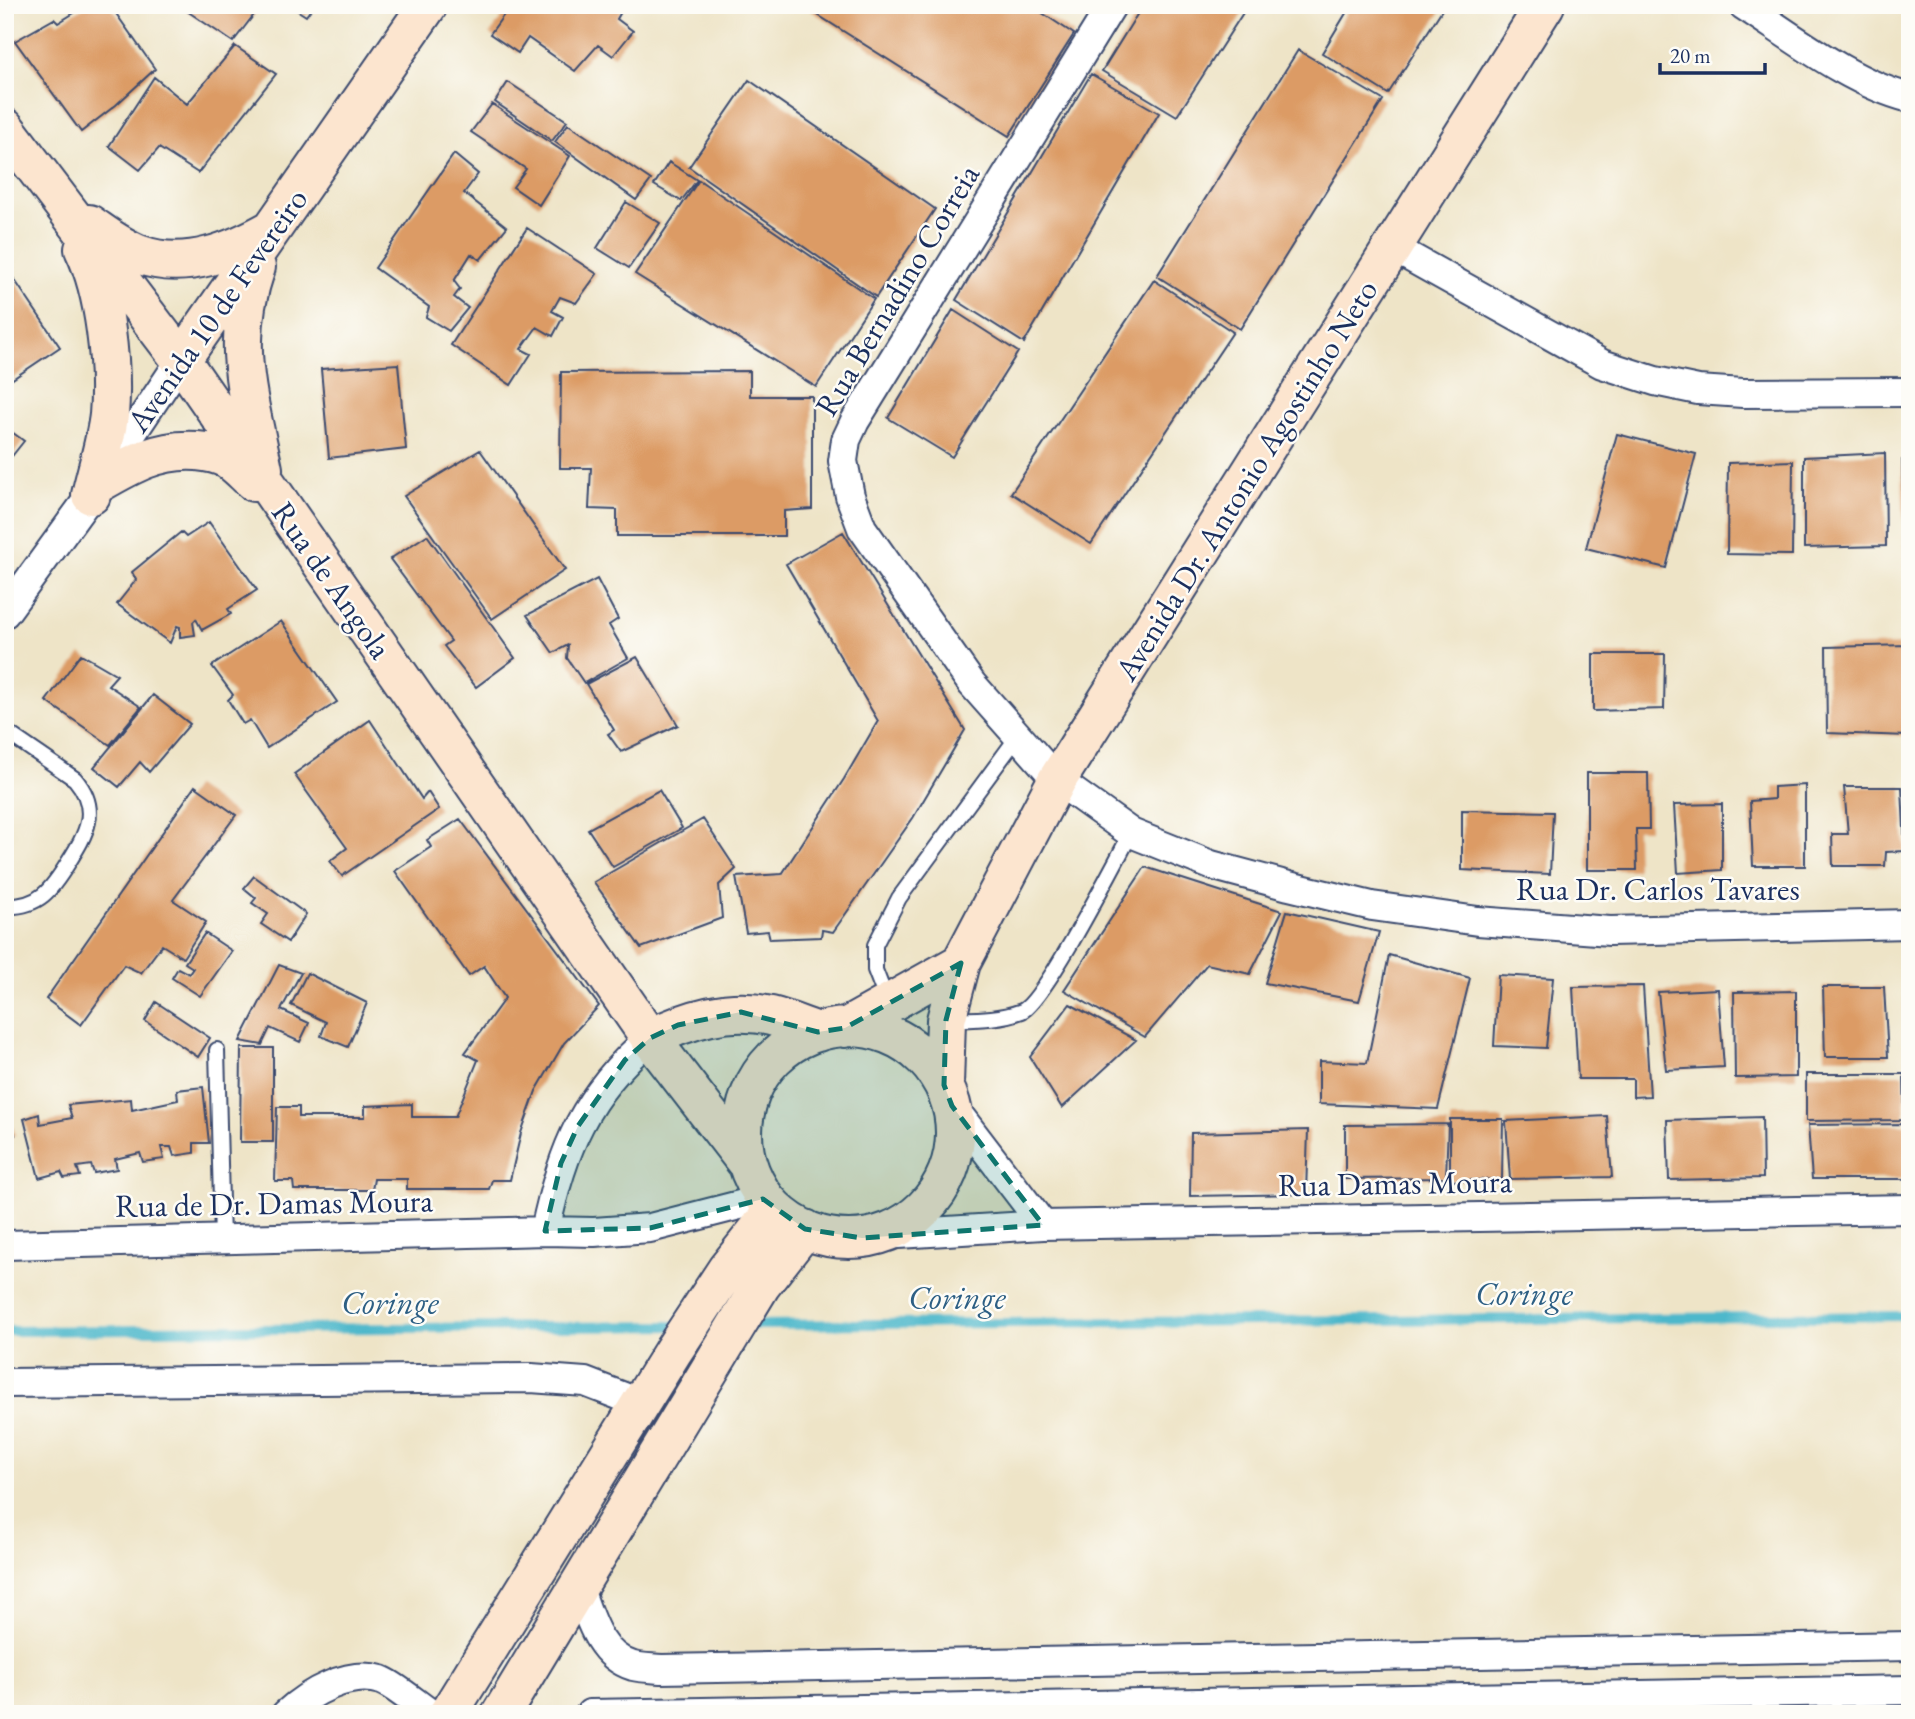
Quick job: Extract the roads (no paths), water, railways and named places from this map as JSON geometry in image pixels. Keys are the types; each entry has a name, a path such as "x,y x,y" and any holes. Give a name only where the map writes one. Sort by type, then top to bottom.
{"street":[{"name":"Avenida 10 de Fevereiro","path":"5,613 95,489 181,360 428,5"},
{"name":"Rua Bernadino Correia","path":"1057,780 972,684 862,528 850,496 843,461 846,440 855,421 1112,5"},
{"name":"Avenida Dr. Antonio Agostinho Neto","path":"948,1096 946,1020 961,963 1057,780 1545,5"},
{"path":"1743,5 1847,71 1887,92 1910,98"},
{"name":"Rua de Angola","path":"5,128 181,360 650,1038 745,1161"},
{"path":"64,204 120,245 142,256 166,259 212,256 270,233"},
{"path":"64,204 100,293 106,331 109,415 95,489"},
{"path":"270,233 246,295 241,347 249,400 270,492"},
{"path":"1392,247 1602,364 1655,381 1698,390 1743,393 1910,392"},
{"path":"95,489 130,465 153,455 193,451 227,458 270,492"},
{"name":"Rua Dr. Carlos Tavares","path":"1057,780 1132,833 1211,864 1372,906 1478,922 1610,931 1910,924"},
{"path":"948,1096 955,1129 954,1152 948,1174 937,1194 922,1211 904,1225 883,1235 862,1238 833,1236 780,1213 745,1161 742,1134 745,1107 755,1082 771,1060 793,1044 832,1030 961,963"},
{"path":"545,1231 561,1163 578,1126 618,1068 650,1038 678,1025 741,1012 832,1030 869,1030 892,1037 913,1049 930,1066 948,1096 1043,1225"},
{"name":"Rua Damas Moura","path":"883,1235 1043,1225 1910,1209"},
{"path":"501,1714 715,1362 744,1277 780,1213"},
{"name":"Rua de Dr. Damas Moura","path":"5,1245 594,1232 650,1228 689,1220 780,1213"},
{"path":"449,1714 673,1351 744,1277"},
{"path":"5,1383 531,1378 585,1382 642,1404"},
{"path":"578,1586 597,1637 613,1655 633,1666 661,1669 1910,1646"},
{"path":"286,1714 332,1684 355,1678 381,1680 431,1714"},
{"path":"590,1714 1759,1703 1910,1690"}],"lane":[{"path":"5,731 75,779 83,788 89,817 87,834 54,887 37,901 17,907 5,906"},
{"path":"888,1002 875,970 875,945 899,898 1018,736"},
{"path":"946,1020 994,1018 1025,1010 1051,977 1132,833"},
{"path":"217,1051 222,1239"}],"waterway":[{"name":"Coringe","path":"747,1325 1910,1316"},
{"name":"Coringe","path":"5,1331 678,1326"}]}
